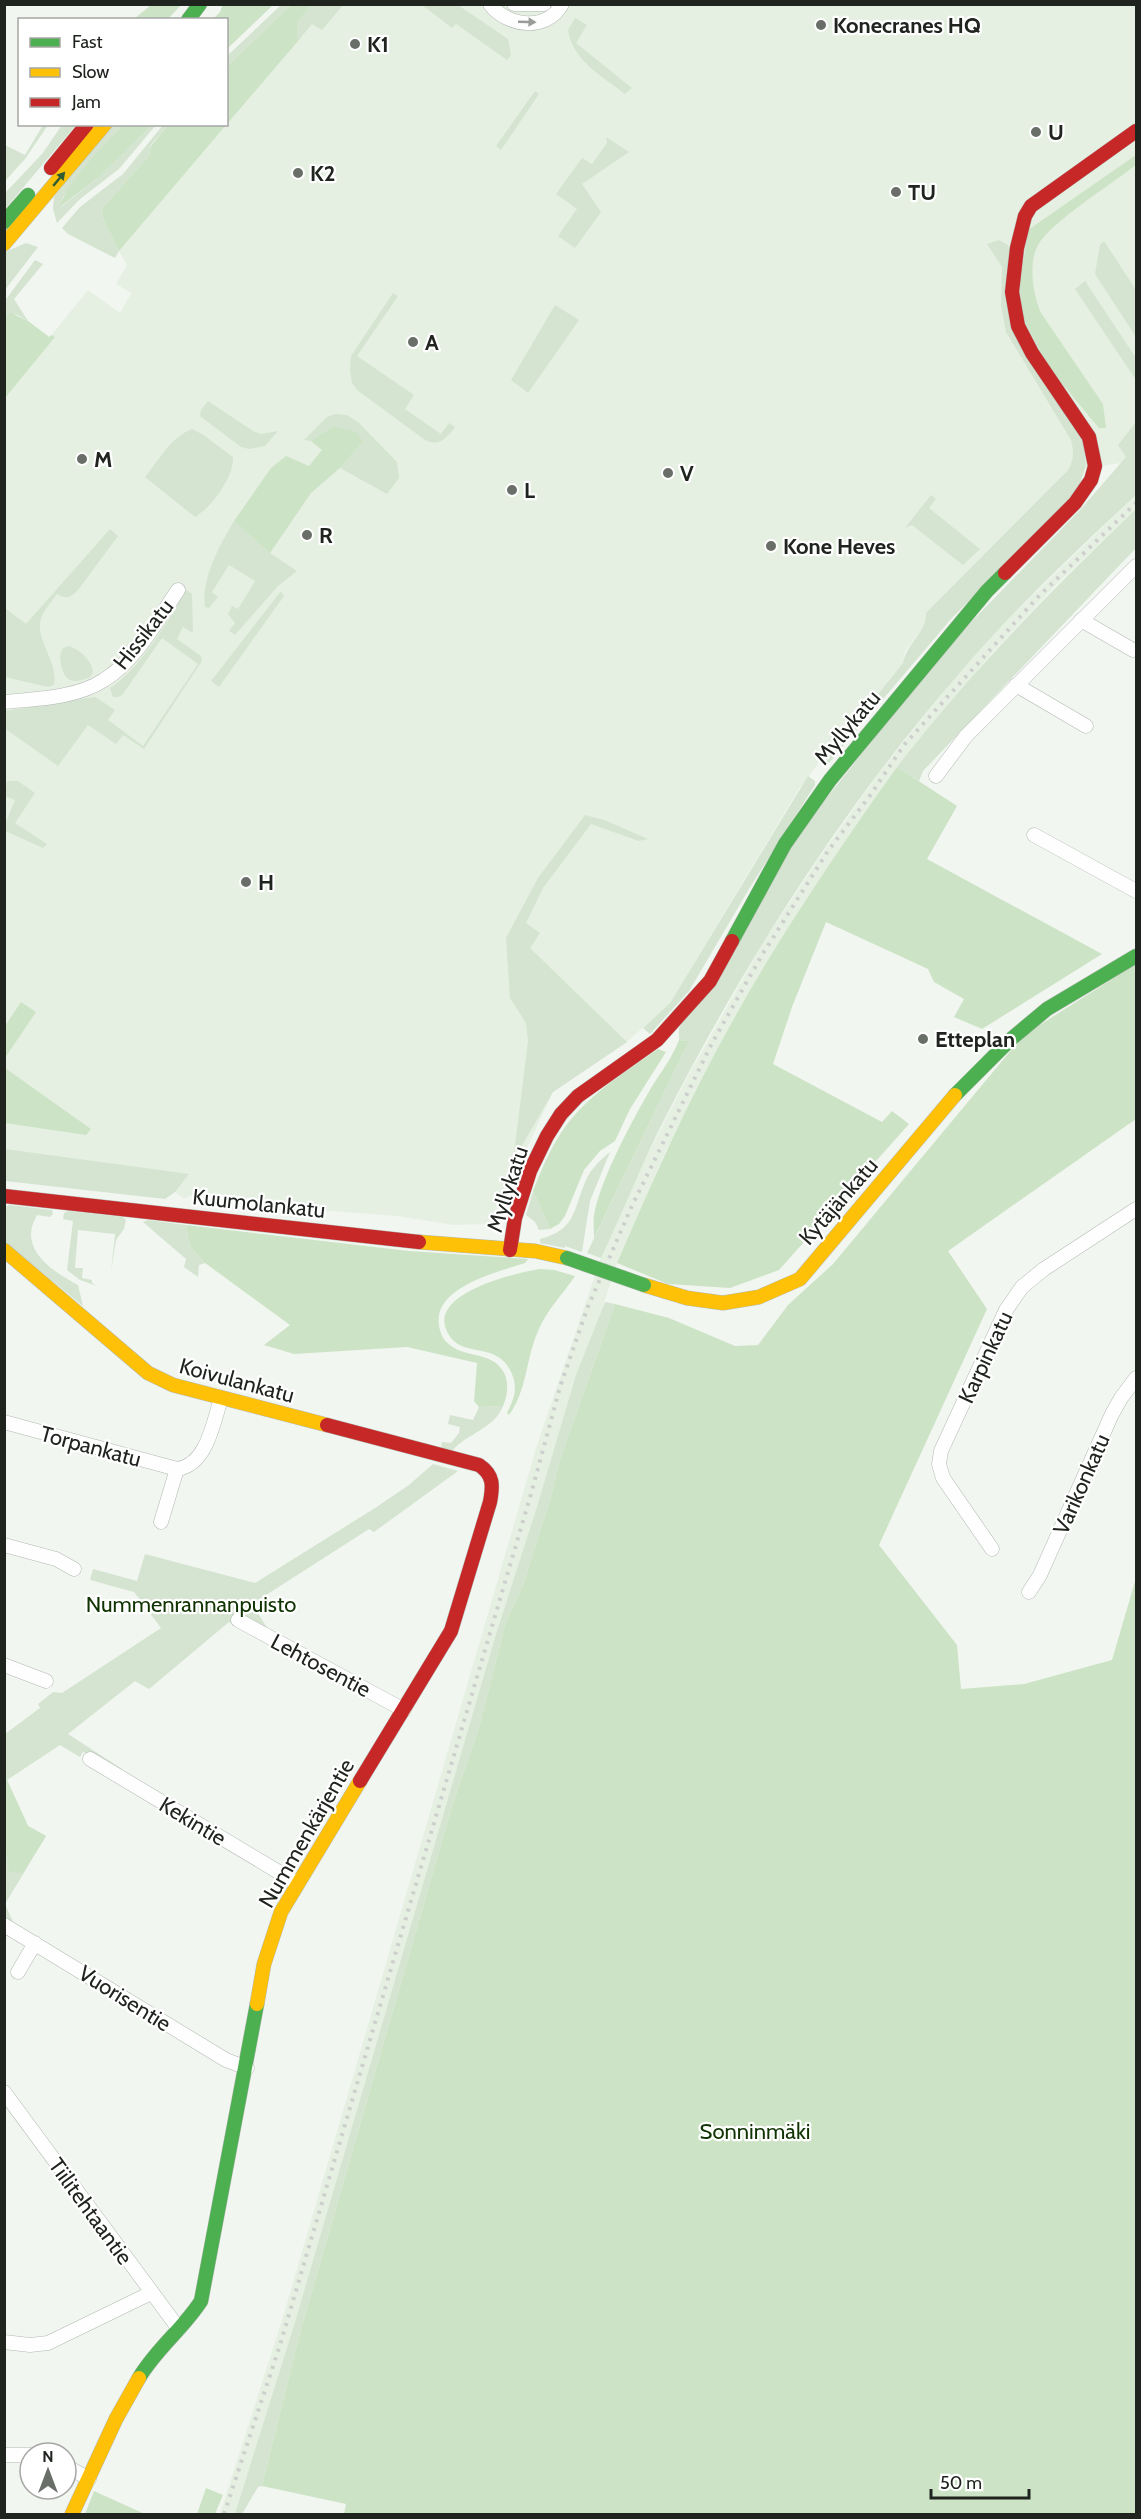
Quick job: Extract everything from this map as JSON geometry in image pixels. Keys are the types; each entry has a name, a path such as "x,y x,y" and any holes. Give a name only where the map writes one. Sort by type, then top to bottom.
{"street":[{"path":"190,18 200,4"},
{"path":"490,4 507,18 521,24 543,22 560,9 562,4"},
{"path":"514,4 522,6 544,4"},
{"path":"4,222 85,126"},
{"path":"4,244 103,126"},
{"name":"Myllykatu","path":"510,1250 515,1218 530,1172 547,1136 561,1114 578,1096 657,1040 710,981 785,844 830,780 987,591 1075,503 1090,480 1095,466 1089,437 1032,353 1018,326 1012,292 1017,248 1025,216 1031,206 1137,132"},
{"path":"936,776 966,736 1137,566"},
{"name":"Hissikatu","path":"4,702 72,693 103,681 129,658 178,590"},
{"path":"1081,620 1133,650"},
{"path":"1016,686 1086,726"},
{"path":"1034,835 1137,891"},
{"name":"Kytäjänkatu","path":"510,1250 543,1252 567,1258 702,1303 723,1305 779,1290 800,1279 925,1129 1010,1040 1047,1009 1137,956"},
{"name":"Kuumolankatu","path":"4,1196 462,1247 510,1250"},
{"name":"Karpinkatu","path":"992,1549 943,1478 939,1464 941,1452 1006,1310 1022,1287 1044,1269 1137,1209"},
{"name":"Koivulankatu","path":"4,1250 148,1373 173,1385 479,1465 493,1479"},
{"name":"Varikonkatu","path":"1029,1592 1040,1575 1113,1414 1125,1391 1137,1378"},
{"path":"161,1522 177,1469 186,1468 202,1454 221,1399"},
{"name":"Torpankatu","path":"4,1422 177,1469"},
{"name":"Nummenkärjentie","path":"72,2514 134,2385 148,2361 192,2316 201,2301 270,1943 280,1912 451,1630 490,1502 493,1479"},
{"path":"4,1545 56,1559 74,1569"},
{"name":"Lehtosentie","path":"238,1620 404,1710"},
{"path":"4,1665 46,1681"},
{"name":"Kekintie","path":"90,1759 297,1883"},
{"name":"Vuorisentie","path":"4,1925 226,2060 247,2068"},
{"path":"18,1972 35,1943"},
{"name":"Tiilitehtaantie","path":"4,2092 179,2329"},
{"path":"4,2342 30,2345 48,2343 151,2293"},
{"path":"78,2473 89,2479"}],"shaded area":[{"path":"291,5 1136,5 1136,458 1130,462 1068,470 927,613 927,623 905,651 903,663 826,759 823,757 799,789 670,1003 627,1042 553,1092 520,1163 508,1208 488,1224 453,1225 397,1216 291,1208 287,1203 197,1192 184,1199 170,1188 5,1169 5,348 28,321 50,337 88,290 120,313 131,293 116,284 127,265 106,228 191,126 228,126 228,81"},
{"path":"1136,495 1136,509 1058,583 993,652 897,767 803,904 666,1151 617,1263 496,1634 295,2322 239,2504 235,2514 220,2514 283,2317 537,1445 601,1258 637,1175 688,1076 763,943 879,773 956,676 1001,626"}],"green space":[{"path":"151,4 181,5 169,18 135,18"},
{"path":"223,4 273,4 228,48 228,18 214,18 220,12"},
{"path":"281,5 291,5 228,65 228,55"},
{"path":"291,5 311,5 297,23 298,41 228,123 228,65"},
{"path":"311,5 343,5 322,30 312,24 298,41 297,23"},
{"path":"422,5 458,5 508,39 511,55 507,60 456,24 452,28"},
{"path":"575,18 587,25 576,43 632,88 625,94 590,67 576,51 568,30"},
{"path":"535,91 539,94 501,150 496,146"},
{"path":"42,126 47,126 25,159 5,181 5,145 25,155"},
{"path":"61,126 75,126 5,209 5,193 42,154"},
{"path":"110,126 122,126 63,197 61,207 99,177 151,126 155,126 119,169 80,199 57,223 53,209 54,197"},
{"path":"122,126 151,126 99,177 60,207 70,186"},
{"path":"162,126 167,126 151,145 149,156 103,207 102,217 119,251 115,258 68,234 62,228 80,207 123,174"},
{"path":"167,126 225,126 119,251 102,217 103,207 149,156 151,146"},
{"path":"606,137 629,152 582,184 601,212 575,248 558,236 577,209 556,194 582,158 592,164 607,143"},
{"path":"1136,155 1136,165 1069,214 1045,236 1038,245 1033,261 1034,288 1041,313 1103,404 1106,428 1099,428 1049,368 1023,316 1020,284 1028,230"},
{"path":"999,240 1008,245 1083,439 1086,466 1077,491 951,619 828,764 825,762 826,759 903,663 908,649 923,626 926,613 1068,470 1071,463 1073,452 1071,440 1006,332 1001,306 1002,267 987,244"},
{"path":"1104,241 1136,290 1136,337 1095,274 1100,245"},
{"path":"26,243 38,247 5,290 5,252"},
{"path":"35,260 43,264 14,299 28,321 14,314 5,317 4,302"},
{"path":"1085,281 1136,358 1136,380 1075,289"},
{"path":"393,293 398,296 357,356 414,395 405,409 441,434 449,423 455,427 446,438 439,442 425,440 357,390 352,383 351,356"},
{"path":"555,305 579,320 528,393 511,380"},
{"path":"11,313 28,321 49,337 52,335 55,337 5,398 5,317"},
{"path":"208,401 253,431 261,434 278,431 265,446 249,449 241,447 200,416 201,410"},
{"path":"335,414 347,415 358,422 397,462 399,478 387,494 340,468 363,441 333,426 311,441 304,440 327,417"},
{"path":"1136,422 1136,495 999,628 914,727 834,834 761,946 695,1061 656,1137 601,1258 587,1253 689,1041 679,1040 679,1028 789,849 825,800 947,647 1080,510 1126,457 1118,445"},
{"path":"333,426 356,432 363,441 340,468 311,493 270,553 234,521 271,468 286,456 309,466 322,450 311,441"},
{"path":"192,429 233,457 230,473 221,491 195,517 145,477 172,443"},
{"path":"931,495 936,499 929,508 980,549 963,565 912,525 905,528"},
{"path":"1136,509 1136,548 923,771 919,781 897,767 982,666 1073,570"},
{"path":"234,521 270,553 297,571 278,586 235,635 229,631 235,623 228,614 232,606 238,609 255,581 229,565 212,592 218,597 209,608 205,607 209,573"},
{"path":"110,529 118,536 78,590 69,597 57,594 43,614 40,631 53,667 54,685 48,687 5,677 5,608 26,624"},
{"path":"187,590 192,594 193,633 183,627 177,639 201,656 202,661 144,749 123,735 116,744 88,725 58,766 7,730 5,711 95,697 115,710 108,720 143,746 198,664 162,638 123,694 113,697 110,688 145,654"},
{"path":"281,591 284,596 219,687 211,681"},
{"path":"69,646 88,659 93,672 90,677 73,681 66,677 60,655 63,648"},
{"path":"897,767 957,806 927,859 1102,954 982,1029 954,1017 964,999 934,982 928,969 826,922 792,1007 773,1064 882,1122 892,1111 909,1124 779,1270 730,1288 668,1284 617,1263 671,1142 731,1024 810,893"},
{"path":"808,776 815,781 815,785 749,889 689,991 650,1034 643,1028 670,1003"},
{"path":"7,781 18,781 35,793 15,823 47,844 43,848 5,831 5,824 15,800 5,796"},
{"path":"585,815 604,820 648,839 639,841 591,824 543,888 526,923 540,933 530,948 627,1042 553,1092 513,1161 528,1041 526,1023 510,998 506,938 538,878"},
{"name":"Sonninmäki","path":"1136,964 1136,1119 948,1251 987,1309 879,1545 957,1645 961,1689 1024,1684 1112,1660 1136,1578 1136,2514 344,2514 346,2504 262,2486 300,2333 452,1806 479,1728 506,1622 523,1585 551,1497 560,1460 615,1304 669,1318 735,1346 758,1345 788,1305 833,1264 1012,1049 1035,1028"},
{"path":"21,1002 36,1012 5,1058 5,1026"},
{"path":"679,1040 689,1041 594,1238 594,1215 597,1201 610,1168 635,1116"},
{"path":"658,1049 666,1052 630,1109 615,1141 600,1151 584,1170 565,1216 559,1224 550,1229 533,1191 557,1140 570,1120 593,1097"},
{"path":"5,1068 91,1129 86,1135 5,1123"},
{"path":"5,1149 189,1174 175,1192 165,1199 5,1181"},
{"path":"610,1152 590,1201 582,1252 565,1246 565,1248 540,1243 540,1239 561,1230 567,1224 588,1176"},
{"path":"533,1191 550,1229 539,1230 535,1222 526,1215"},
{"path":"9,1205 52,1210 53,1214 50,1217 37,1215 32,1227 31,1238 34,1248 48,1266 78,1285 83,1306 5,1242 5,1207"},
{"path":"68,1211 122,1217 126,1220 124,1229 116,1240 111,1272 115,1234 78,1230 75,1268 83,1268 82,1278 92,1280 92,1283 97,1286 80,1280 67,1270 73,1221 63,1219 64,1213"},
{"path":"148,1220 186,1225 190,1246 205,1263 199,1265 198,1277 184,1267 186,1259 143,1222"},
{"path":"186,1225 409,1251 528,1259 525,1263 484,1277 456,1291 446,1301 440,1312 440,1331 448,1343 455,1349 492,1360 501,1368 507,1384 503,1406 479,1407 474,1401 477,1363 407,1347 294,1354 264,1345 290,1325 205,1263 190,1246"},
{"path":"540,1269 575,1276 541,1324 534,1341 523,1385 509,1415 507,1413 515,1384 506,1364 491,1354 457,1344 451,1338 444,1323 447,1310 458,1298 474,1289 511,1275"},
{"path":"605,1302 615,1304 560,1460 551,1497 523,1585 506,1622 479,1728 452,1806 300,2333 262,2486 258,2487 242,2514 235,2514 295,2322 496,1634 576,1375"},
{"path":"503,1406 499,1414 487,1426 452,1451 441,1448 442,1442 451,1443 459,1433 460,1427 448,1424 450,1415 473,1420 479,1407"},
{"name":"Nummenrannanpuisto","path":"433,1464 458,1471 374,1532 369,1529 252,1604 268,1629 262,1641 229,1622 149,1689 135,1681 68,1734 122,1769 118,1772 86,1753 83,1752 80,1757 60,1745 7,1780 28,1826 46,1836 5,1904 5,1734 40,1708 38,1704 53,1692 62,1693 161,1628 134,1592 90,1580 93,1569 137,1581 145,1554 255,1583 375,1508 409,1485"},
{"path":"7,1780 28,1826 46,1836 23,1873 9,1872 5,1842 4,1782"},
{"path":"5,1904 14,1924 30,1933 28,1935 12,1927 5,1939"},
{"path":"206,2488 223,2495 215,2514 197,2514"},
{"path":"94,2491 145,2514 85,2514"}],"railway":[{"path":"224,2514 280,2345 531,1494 560,1387 587,1309 631,1208 711,1045 762,955 828,851 869,797 904,745 1037,598 1136,503"}],"traffic: fast":[{"path":"190,18 200,4"},
{"path":"4,222 28,195"},
{"path":"732,941 785,844 830,780 987,591 1005,573"},
{"path":"955,1095 1010,1040 1047,1009 1136,956"},
{"path":"567,1258 644,1285"},
{"path":"139,2378 201,2301 257,2004"}],"traffic: slow":[{"path":"4,244 103,126"},
{"path":"644,1285 687,1298 723,1303 759,1297 800,1279 955,1095"},
{"path":"419,1242 535,1251 567,1258"},
{"path":"4,1250 148,1373 173,1385 327,1425"},
{"path":"257,2004 264,1964 281,1912 360,1781"},
{"path":"72,2514 116,2419 139,2378"}],"traffic: jam":[{"path":"51,168 85,126"},
{"path":"1005,573 1075,503 1091,480 1095,466 1089,437 1032,353 1018,326 1012,292 1017,248 1025,216 1031,206 1136,131"},
{"path":"510,1250 515,1218 530,1171 561,1114 578,1096 657,1040 710,981 732,941"},
{"path":"4,1196 419,1242"},
{"path":"327,1425 479,1465 490,1477 492,1486 490,1502 451,1631 360,1781"}],"place":[{"name":"Konecranes HQ","path":"821,25"},
{"name":"K1","path":"355,44"},
{"name":"U","path":"1036,132"},
{"name":"K2","path":"298,173"},
{"name":"TU","path":"896,192"},
{"name":"A","path":"413,342"},
{"name":"M","path":"82,459"},
{"name":"V","path":"668,473"},
{"name":"L","path":"512,490"},
{"name":"R","path":"307,535"},
{"name":"Kone Heves","path":"771,546"},
{"name":"H","path":"246,882"},
{"name":"Etteplan","path":"923,1039"}]}
